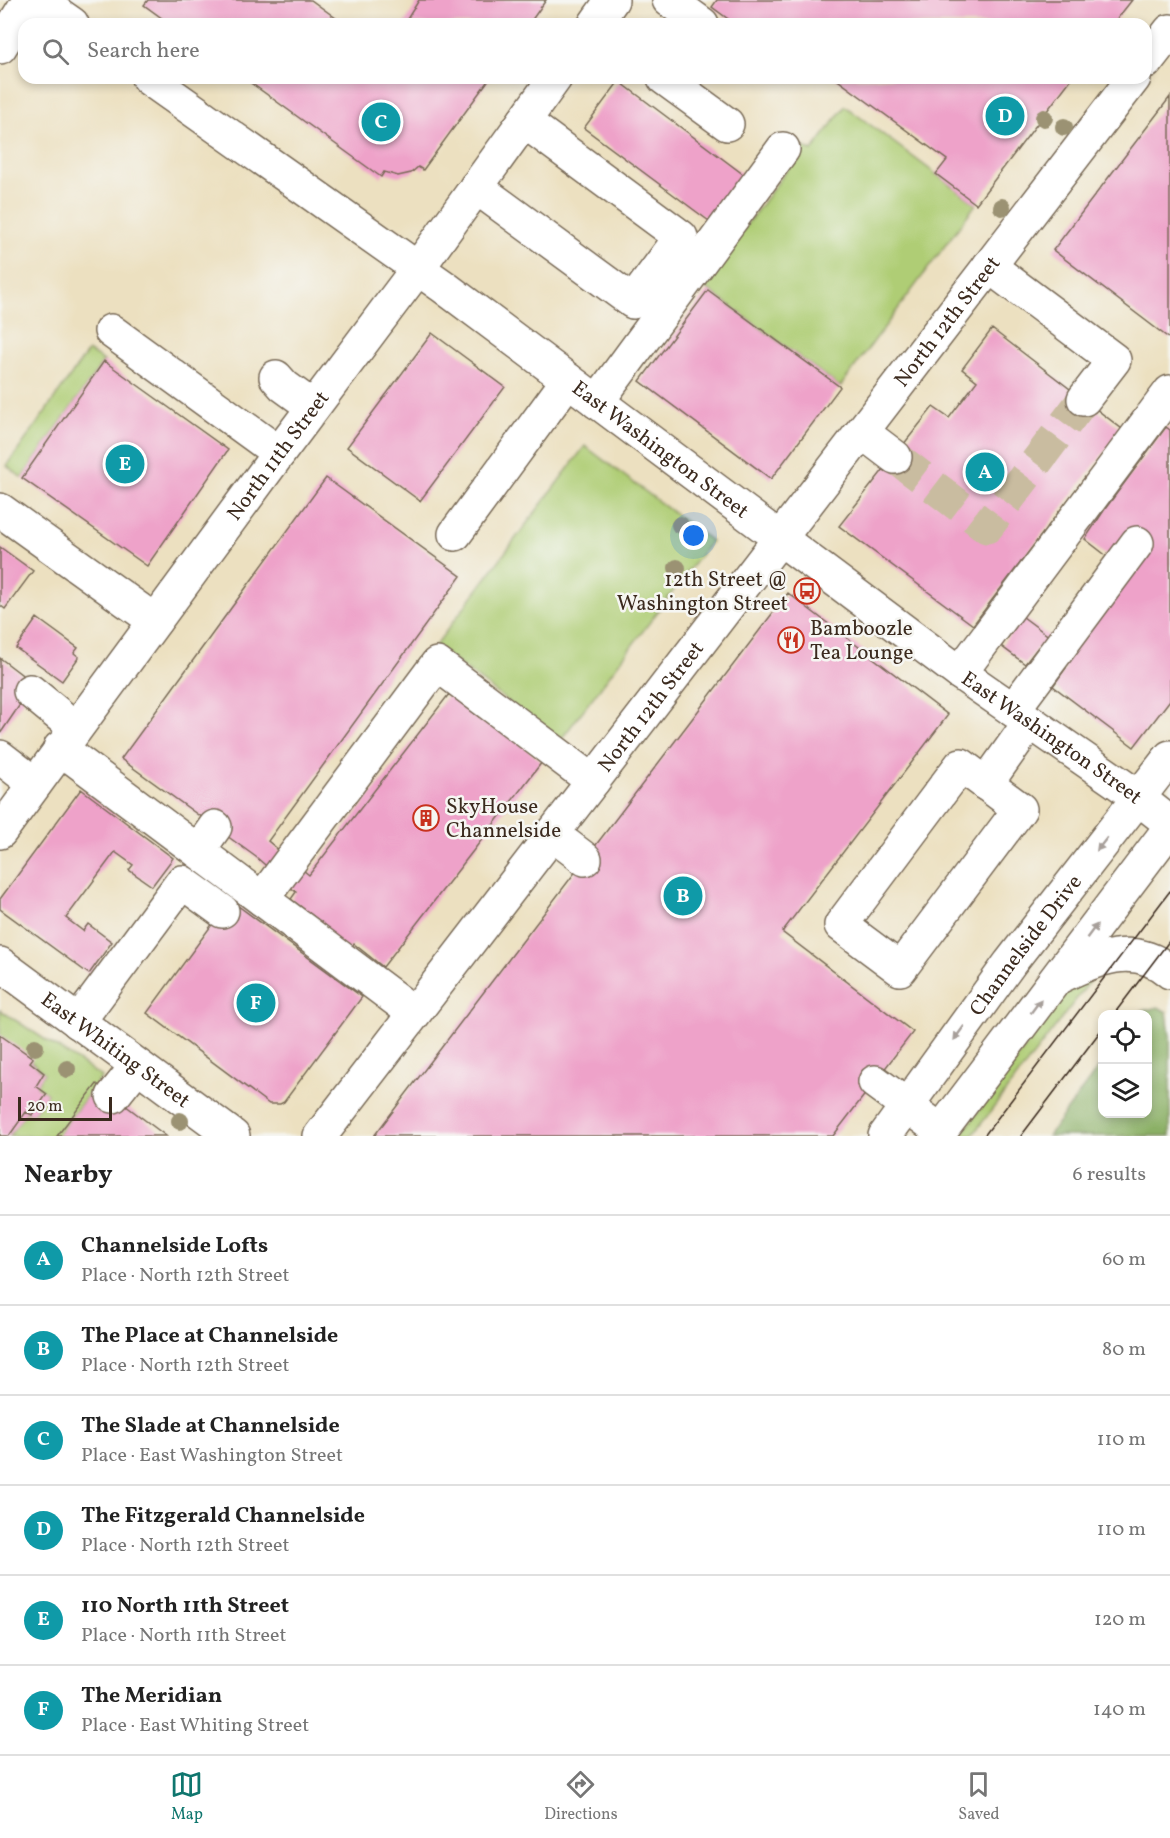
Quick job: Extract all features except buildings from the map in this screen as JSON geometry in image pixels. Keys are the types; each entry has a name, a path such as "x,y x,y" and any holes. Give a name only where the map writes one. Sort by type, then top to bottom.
{"street":[{"path":"0,47 29,0"},
{"path":"38,0 64,18"},
{"path":"599,18 612,0"},
{"path":"669,0 694,18"},
{"path":"1152,54 1170,31"},
{"name":"East Washington Street","path":"157,84 418,268 960,674 1138,798 1170,823"},
{"name":"North 11th Street","path":"0,832 418,268 551,84"},
{"path":"672,84 727,124"},
{"name":"North 12th Street","path":"320,1136 1129,84"},
{"path":"476,187 633,302 681,237 524,121"},
{"path":"597,402 783,149"},
{"path":"989,266 1114,360 1084,399"},
{"path":"111,332 279,453"},
{"path":"276,377 284,386 313,407"},
{"path":"455,534 568,380"},
{"path":"960,674 1170,392"},
{"path":"862,432 895,457"},
{"path":"0,510 155,621"},
{"path":"986,784 1022,716 1137,543"},
{"path":"262,899 437,664 593,781"},
{"path":"30,691 68,738 206,839 262,899 414,1013"},
{"name":"Channelside Drive","path":"885,1136 1010,963 1170,756"},
{"path":"0,757 36,784"},
{"path":"961,765 986,784 1020,809 900,969 841,925 961,765"},
{"path":"875,1082 939,1134 1170,828"},
{"path":"552,834 585,860"},
{"path":"78,1022 182,882 222,911"},
{"path":"1057,978 1081,966 1123,954 1154,961 1170,972"},
{"name":"East Whiting Street","path":"0,964 233,1136"},
{"path":"113,1096 137,1066"}],"green space":[{"path":"845,106 976,204 840,387 702,285 804,147 812,151"},
{"path":"88,351 104,361 22,478 7,466"},
{"path":"585,446 711,541 560,741 435,646"},
{"path":"1097,972 972,1136 960,1136 1067,990"},
{"path":"1158,1007 1167,1012 1170,1037 1170,1136 1048,1136 1098,1068 1098,1118 1152,1118 1152,1010 1146,1010"},
{"path":"0,1010 102,1077 57,1136 9,1136 26,1112 32,1115 47,1094 36,1086 44,1073 0,1035"}],"tunnel":[{"path":"895,457 987,527 1084,399"}],"tram line":[{"path":"984,1136 1170,891"},
{"path":"1117,1010 1170,940"},
{"path":"1021,1136 1098,1034"}],"place":[{"name":"The Fitzgerald Channelside","path":"1005,116"},
{"name":"The Slade at Channelside","path":"381,122"},
{"name":"110 North 11th Street","path":"125,464"},
{"name":"Channelside Lofts","path":"985,472"},
{"name":"12th Street @ Washington Street","path":"807,591"},
{"name":"Bamboozle Tea Lounge","path":"791,640"},
{"name":"SkyHouse Channelside","path":"426,818"},
{"name":"The Place at Channelside","path":"683,896"},
{"name":"The Meridian","path":"256,1003"}]}
